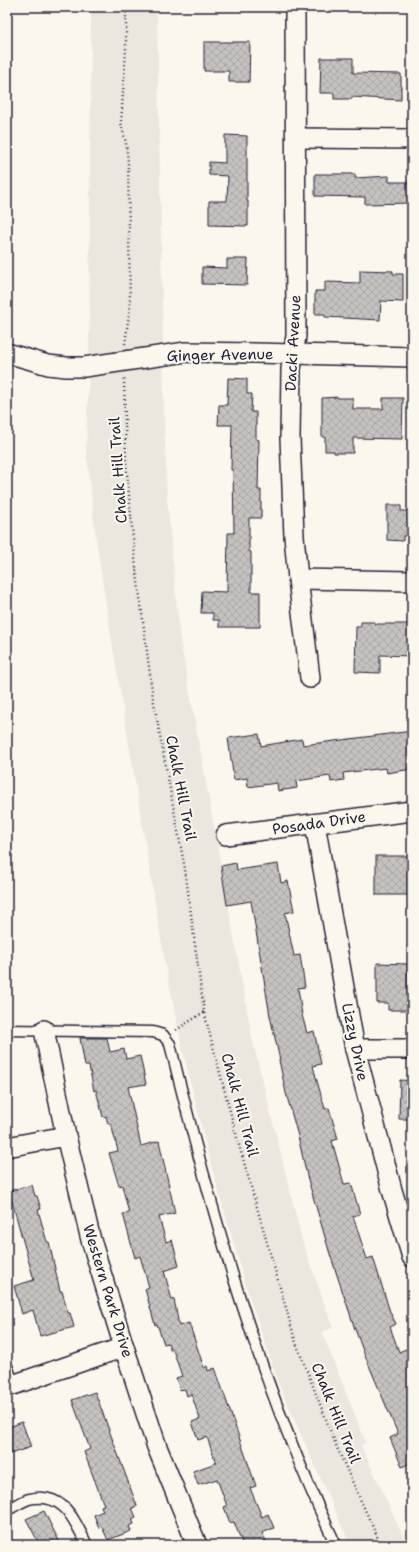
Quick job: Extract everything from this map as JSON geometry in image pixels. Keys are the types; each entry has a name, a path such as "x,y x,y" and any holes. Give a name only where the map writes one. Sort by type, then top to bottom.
{"street":[{"name":"Dacki Avenue","path":"295,7 296,336 291,369 290,438 294,536 310,678"},
{"path":"296,138 412,140"},
{"name":"Ginger Avenue","path":"7,354 48,366 66,367 84,367 186,352 412,357"},
{"path":"298,579 412,581"},
{"name":"Posada Drive","path":"226,835 412,811"},
{"name":"Lizzy Drive","path":"315,824 355,1049 392,1190 412,1257"},
{"name":"Western Park Drive","path":"44,1030 66,1136 91,1240 157,1447 197,1545"},
{"path":"355,1049 412,1049"},
{"path":"7,1147 66,1136"},
{"path":"10,1386 124,1347"}],"lane":[{"path":"7,1030 153,1032 163,1035 170,1044 194,1140 228,1261 267,1379 312,1495 336,1545"},
{"path":"7,1366 10,1386"},
{"path":"7,1510 29,1499 50,1498 63,1506 72,1516 86,1545"}],"path":[{"name":"Chalk Hill Trail","path":"126,7 126,49 121,123 126,143 128,162 130,307 124,361 126,462 153,698 185,869 204,1012 237,1138 296,1344 338,1450 380,1545"},
{"path":"163,1035 183,1026 204,1012"}],"shaded area":[{"path":"91,7 157,7 164,414 167,498 180,639 253,1042 302,1240 333,1328 322,1332 366,1443 361,1445 407,1545 350,1545 279,1385 245,1283 211,1165 182,1048 165,963 105,599 95,531 86,447 89,369"}],"building":[{"path":"204,42 250,42 249,82 229,82 229,71 204,71"},
{"path":"321,58 353,58 353,73 401,74 401,100 352,97 352,99 334,99 334,93 320,93"},
{"path":"225,135 247,136 248,226 209,225 209,201 227,201 228,176 209,175 209,162 225,163"},
{"path":"315,174 355,174 355,178 389,176 389,182 412,182 412,203 365,204 365,197 315,196"},
{"path":"227,259 248,259 247,285 202,284 202,267 227,268"},
{"path":"360,270 393,271 393,274 403,274 403,302 381,301 380,320 325,317 325,314 315,314 315,291 325,291 325,282 360,283"},
{"path":"228,378 247,379 247,394 252,394 251,412 256,412 256,439 259,440 258,490 261,490 261,518 249,518 249,551 251,552 251,592 260,592 260,627 219,627 219,620 213,620 213,613 201,613 202,591 227,592 228,533 234,533 233,470 231,470 232,425 218,425 219,405 227,405"},
{"path":"322,398 353,398 353,409 383,409 383,398 403,398 402,439 353,438 353,453 334,453 334,451 325,451 325,437 322,437"},
{"path":"387,505 401,505 401,511 412,511 412,536 403,536 403,541 387,540"},
{"path":"361,622 375,622 375,624 412,624 412,656 380,655 380,673 355,672 356,627 361,627"},
{"path":"412,731 412,769 387,773 386,768 343,773 344,780 331,782 330,776 296,781 297,788 278,791 277,783 248,787 247,778 234,780 228,738 259,734 261,746 302,739 303,745"},
{"path":"376,856 408,856 408,895 376,895"},
{"path":"236,863 237,870 278,864 281,883 288,881 294,911 285,913 294,956 300,955 305,987 298,988 302,1015 307,1033 314,1031 321,1064 313,1066 325,1109 329,1108 338,1139 332,1141 344,1184 351,1183 360,1214 353,1216 367,1259 373,1257 390,1312 396,1324 390,1327 399,1352 406,1349 412,1362 412,1466 410,1463 402,1467 390,1438 398,1434 355,1329 330,1254 307,1176 286,1093 270,1016 251,901 227,905 221,866"},
{"path":"377,963 408,964 408,1010 388,1010 388,1003 377,1003"},
{"path":"80,1038 107,1038 110,1052 124,1049 126,1059 140,1056 146,1084 128,1087 141,1146 159,1141 175,1213 159,1217 166,1242 172,1240 179,1266 164,1271 172,1300 174,1299 179,1326 189,1323 204,1368 207,1366 208,1371 215,1368 256,1486 250,1488 262,1517 268,1514 274,1528 262,1533 268,1545 243,1545 234,1522 230,1523 224,1507 227,1506 217,1479 198,1485 193,1471 216,1463 207,1437 198,1440 192,1422 200,1419 191,1394 187,1396 185,1389 180,1390 176,1378 182,1376 173,1350 171,1351 168,1343 164,1344 157,1324 155,1325 145,1289 149,1287 140,1256 135,1258 123,1214 129,1213 122,1185 119,1186 109,1153 118,1151 111,1124 108,1124 106,1116 103,1117 96,1090 94,1091 89,1066 85,1066"},
{"path":"400,1080 412,1081 412,1119 399,1119"},
{"path":"32,1185 41,1209 38,1210 47,1242 49,1242 60,1291 62,1291 68,1313 70,1313 74,1327 40,1336 33,1310 22,1314 14,1286 34,1280 9,1191"},
{"path":"95,1392 137,1506 132,1508 136,1517 132,1519 134,1524 129,1526 131,1531 108,1540 102,1527 99,1528 94,1515 103,1511 101,1506 104,1505 84,1452 90,1449 72,1400"},
{"path":"22,1422 31,1447 7,1455 7,1428"},
{"path":"44,1511 61,1545 40,1545 26,1519"}]}
